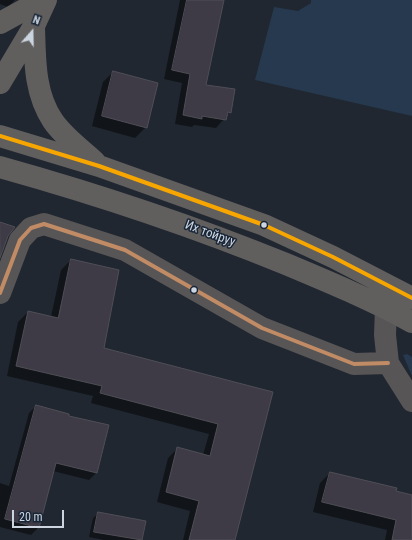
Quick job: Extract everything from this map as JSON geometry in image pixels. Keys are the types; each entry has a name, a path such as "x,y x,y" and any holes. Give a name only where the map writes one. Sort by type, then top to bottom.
{"main road":[{"path":"0,23 42,0"},
{"path":"0,84 34,26 46,0"},
{"path":"34,26 36,76 42,100 53,121 99,166"},
{"name":"Их тойруу","path":"0,136 99,166 264,225 333,257 412,298"},
{"name":"Их тойруу","path":"0,167 146,211 252,250 386,308 412,322"}],"street":[{"path":"0,293 20,240 30,228 44,224 125,250 262,328 354,364 388,363"},
{"path":"386,308 385,335 388,363 412,401"}],"shaded area":[{"path":"311,0 412,0 412,116 255,80 274,7 298,11 311,3"},
{"path":"407,354 412,357 412,376 403,355"}],"building":[{"path":"187,0 224,0 206,85 235,89 231,113 228,112 226,120 202,116 202,119 183,115 190,74 172,70"},
{"path":"113,71 158,83 147,128 102,116"},
{"path":"0,222 15,227 8,236 0,258"},
{"path":"71,259 119,270 104,348 273,392 235,540 189,540 199,501 166,492 177,447 210,456 218,424 100,393 102,386 16,366 28,311 58,318"},
{"path":"36,405 69,414 69,416 109,425 97,473 56,463 39,528 5,519"},
{"path":"330,472 397,488 396,491 412,495 412,540 392,540 396,520 322,502"},
{"path":"98,512 146,521 142,540 94,532"}],"transit line":[{"path":"0,136 99,166 264,225 333,257 412,298"},
{"path":"0,293 20,240 31,228 44,224 125,250 262,328 354,364 388,363"}]}
